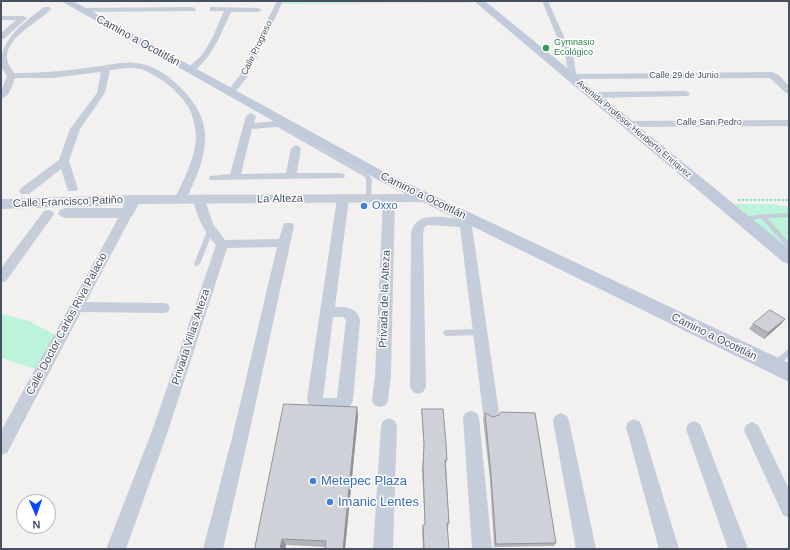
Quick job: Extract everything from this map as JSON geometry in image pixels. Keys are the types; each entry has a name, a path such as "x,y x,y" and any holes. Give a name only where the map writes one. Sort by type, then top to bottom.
{"main road":[{"name":"Camino a Ocotitlán","path":"66,1 190,70 282,124 377,174 468,220 783,364"},
{"name":"Avenida Profesor Heriberto Enríquez","path":"479,1 594,95 719,201 787,251"}],"street":[{"name":"Calle Progreso","path":"230,93 244,76 280,1"},
{"path":"545,1 570,59 572,77"},
{"path":"1,96 9,86 11,76 3,58 5,48 13,38 47,9"},
{"path":"82,10 192,9"},
{"path":"213,9 258,10"},
{"path":"190,70 201,61 206,54 229,9"},
{"path":"1,18 23,18 1,37"},
{"path":"11,76 52,75 134,65 152,71 177,88 195,109 198,116 201,137 200,151 196,165 180,200"},
{"path":"25,191 64,161 75,129 101,93 106,69"},
{"name":"Calle 29 de Junio","path":"572,77 772,75 776,77 789,91"},
{"path":"594,95 685,94"},
{"path":"235,178 251,116"},
{"path":"248,127 282,124"},
{"name":"Calle San Pedro","path":"628,124 789,124"},
{"path":"291,177 296,148"},
{"path":"64,161 72,189"},
{"path":"214,178 340,176"},
{"path":"327,312 346,312 352,316 353,320 345,401 341,405 320,406 316,405 315,398 327,312 343,198"},
{"name":"Privada de la Alteza","path":"380,400 383,374 389,198"},
{"name":"La Alteza","path":"134,200 426,198"},
{"name":"Calle Francisco Patiño","path":"3,208 134,200"},
{"name":"Calle Doctor Carlos Riva Palacio","path":"1,447 134,200"},
{"path":"199,200 203,218 210,230 222,244 284,243"},
{"name":"Calle Francisco Patiño","path":"3,208 48,214 127,213"},
{"path":"1,278 48,214"},
{"path":"418,387 418,227 421,222 426,221 468,220 479,332 491,413"},
{"path":"213,549 288,226"},
{"name":"Privada Villas Alteza","path":"116,549 160,431 222,244"},
{"path":"77,307 163,308"},
{"path":"471,418 482,549"},
{"path":"561,421 586,549"},
{"path":"383,549 389,426"},
{"path":"634,427 669,549"},
{"path":"694,429 738,549"},
{"path":"752,430 789,509"}],"lane":[{"path":"282,124 367,176 369,180 369,198"},
{"path":"743,220 762,216 789,215"},
{"path":"762,216 787,251"},
{"path":"197,264 210,230"},
{"path":"446,333 479,332"},
{"path":"783,364 789,352"}],"path":[{"path":"719,201 789,200"}],"shaded area":[{"path":"283,1 469,1 471,3 281,4"}],"green space":[{"path":"283,1 350,1 349,3 281,4"},
{"path":"734,204 777,204 779,206 789,206 789,250"},
{"path":"1,314 29,321 54,334 36,369 1,358"}],"building":[{"path":"770,310 785,319 768,333 753,324"},
{"name":"Metepec Plaza","path":"284,404 357,407 343,549 325,549 326,541 282,539 280,549 255,549"},
{"path":"422,409 443,409 447,460 445,460 449,549 424,549 424,444"},
{"path":"501,412 535,413 556,543 496,544 485,413 493,417 499,415"}],"place":[{"name":"Gymnasio Ecológico","path":"546,48"},
{"name":"Oxxo","path":"364,206"},
{"name":"Metepec Plaza","path":"313,481"},
{"name":"Imanic Lentes","path":"330,502"}]}
